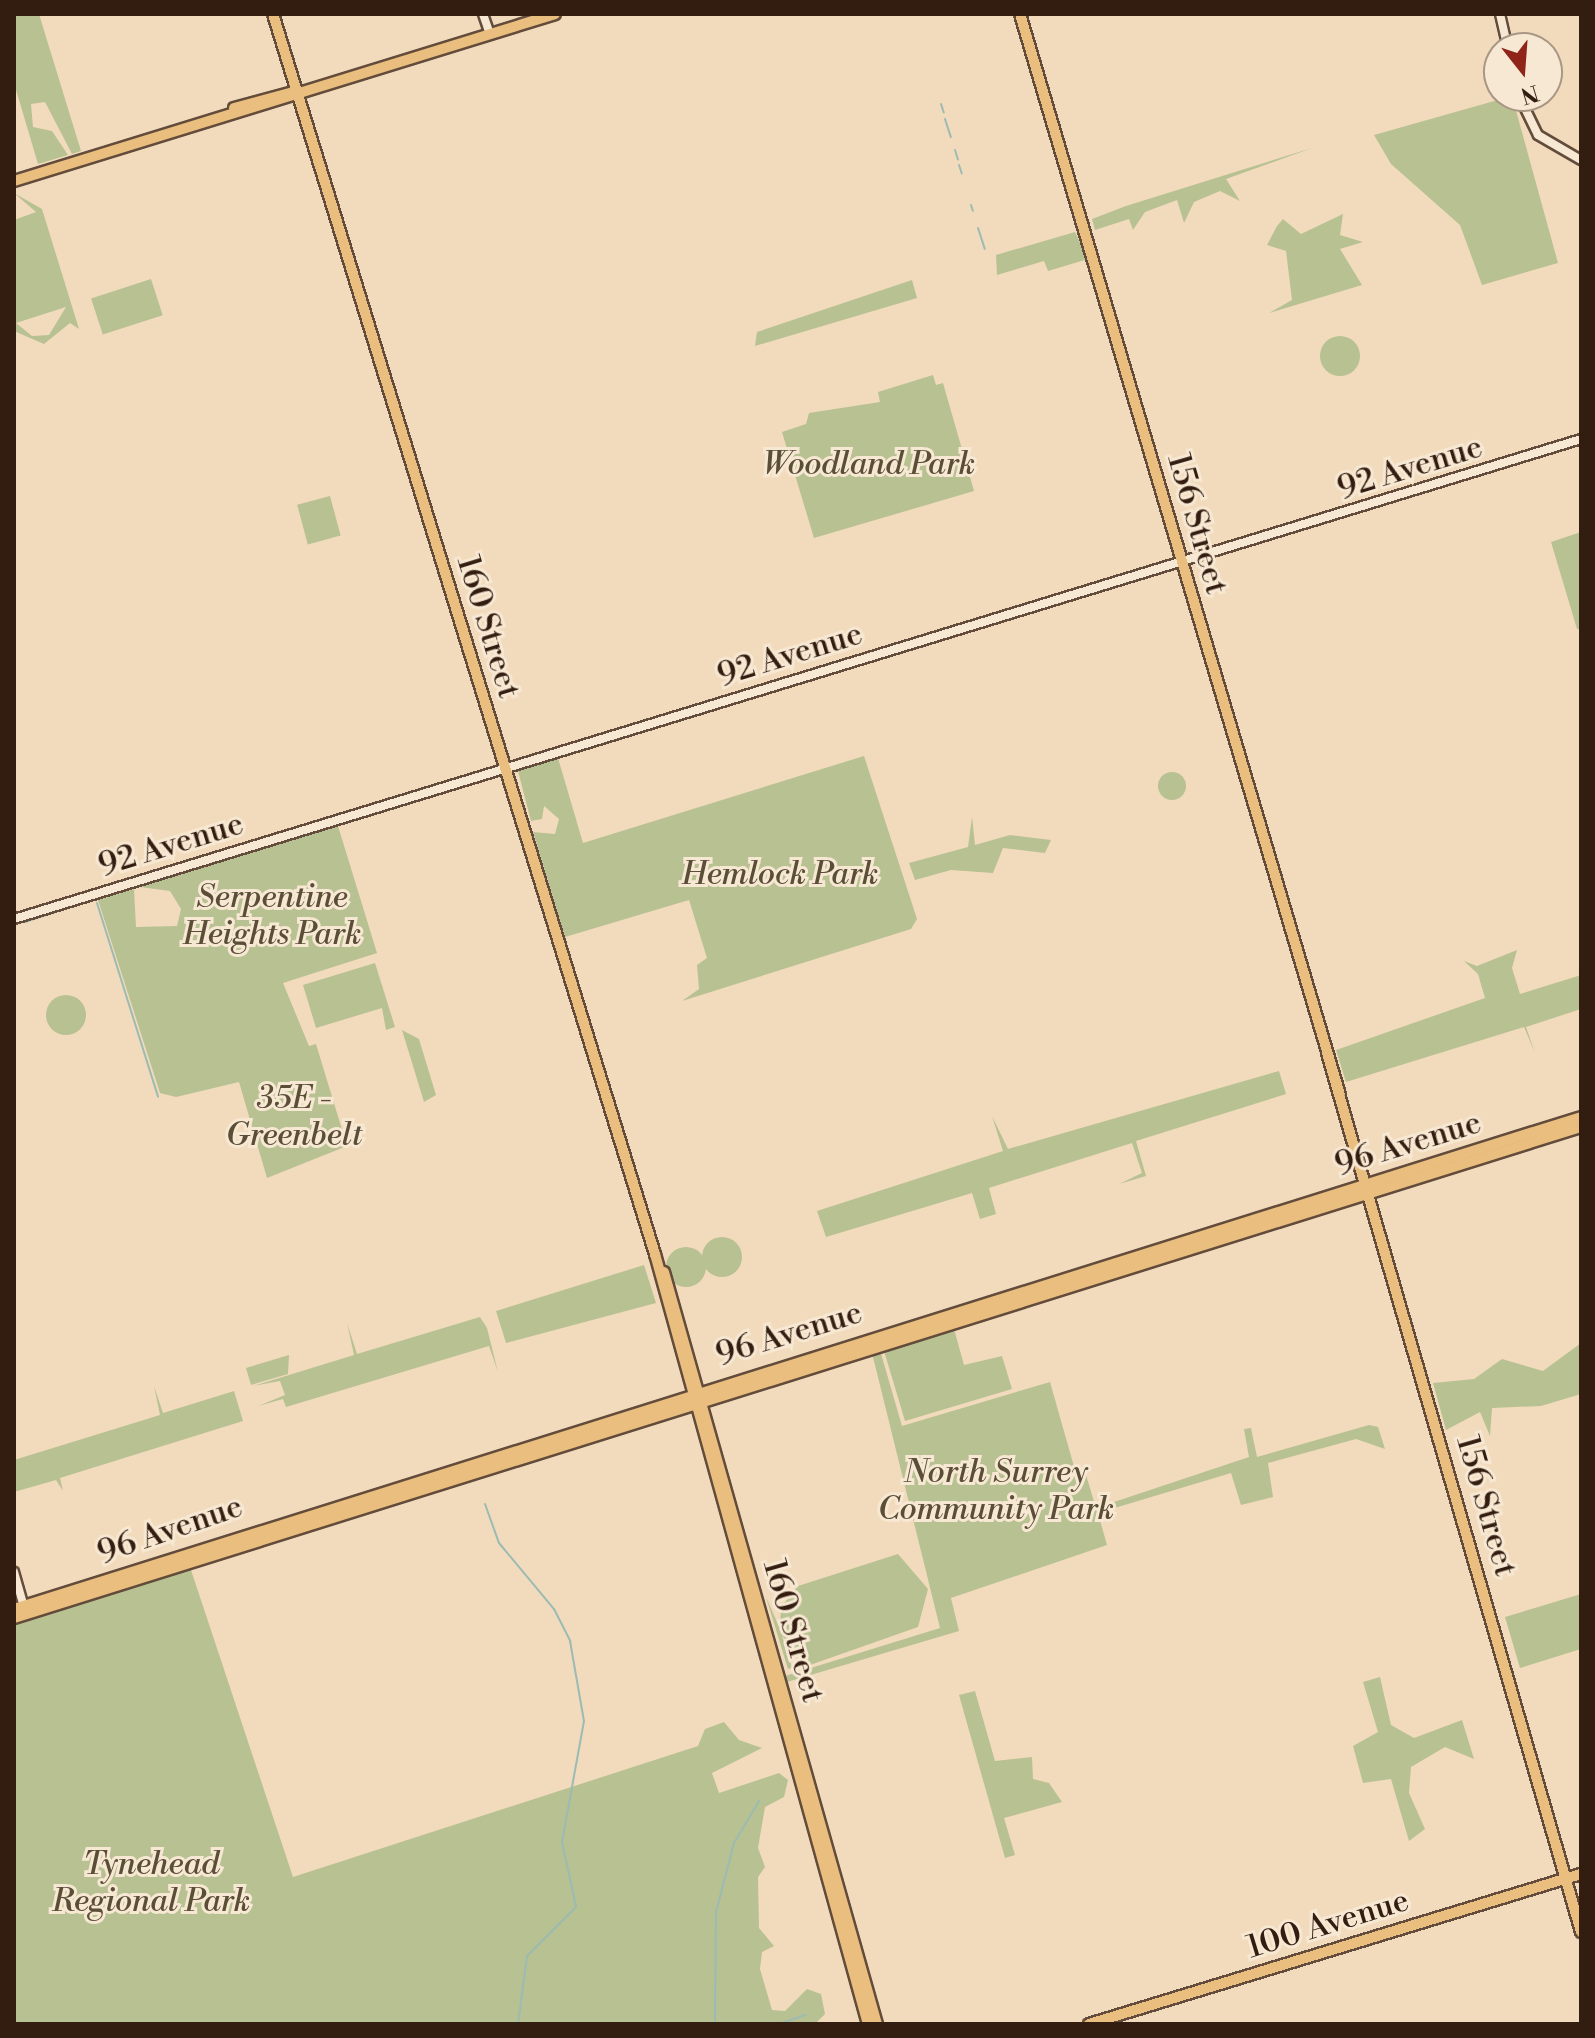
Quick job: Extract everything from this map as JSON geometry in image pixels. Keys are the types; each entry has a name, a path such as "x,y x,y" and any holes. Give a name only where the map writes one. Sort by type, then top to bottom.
{"main road":[{"name":"160 Street","path":"273,14 655,1254 877,2024"},
{"path":"14,181 297,91 555,14"},
{"name":"156 Street","path":"1020,14 1327,1047 1581,1932"},
{"name":"96 Avenue","path":"19,1608 441,1470 1160,1257 1581,1117"},
{"path":"1540,1140 1547,1127"},
{"name":"96 Avenue","path":"14,1618 697,1395 1205,1234 1581,1127"},
{"path":"1160,1257 1205,1234"},
{"name":"160 Street","path":"697,1395 868,2024"},
{"path":"431,1482 441,1470"},
{"path":"14,1618 19,1608"},
{"name":"100 Avenue","path":"1089,2024 1581,1874"}],"street":[{"path":"483,14 490,34"},
{"path":"1527,112 1538,135 1581,160"},
{"name":"92 Avenue","path":"14,919 1581,439"},
{"path":"14,1572 19,1608"}],"green space":[{"path":"14,14 39,14 81,151 72,154 45,102 31,104 33,127 52,131 68,155 38,164 14,83"},
{"path":"1483,104 1483,112 1516,112 1558,263 1482,285 1460,225 1391,164 1374,135"},
{"path":"1312,148 1226,179 1240,201 1220,191 1194,202 1184,223 1177,200 1145,212 1133,230 1129,219 1095,230 1092,219 1126,206"},
{"path":"14,193 42,209 79,329 70,323 44,344 14,331 14,220 36,212","holes":["66,307 49,335 32,336 16,323"]},
{"path":"1343,214 1340,235 1363,242 1340,249 1362,285 1269,313 1292,300 1286,251 1267,245 1277,226 1283,219 1301,234"},
{"path":"1075,232 1088,259 1048,271 1044,261 997,275 996,255"},
{"path":"151,279 163,315 103,335 91,298"},
{"path":"912,280 917,298 755,346 757,332"},
{"path":"1340,336 1354,342 1360,356 1354,370 1340,376 1326,370 1320,356 1326,342"},
{"name":"Woodland Park","path":"933,375 936,385 943,383 974,491 814,538 782,432 806,424 809,413 880,402 878,392"},
{"path":"330,496 341,536 308,544 297,505"},
{"path":"1581,532 1581,629 1577,629 1551,542"},
{"name":"Hemlock Park","path":"864,756 917,919 911,929 682,1001 699,989 697,965 707,958 689,900 565,937 533,832 555,834 559,819 544,806 542,819 531,821 518,771 558,758 583,843"},
{"path":"1172,772 1182,776 1186,786 1182,796 1172,800 1162,796 1158,786 1162,776"},
{"path":"972,817 975,845 1010,835 1051,840 1045,853 1003,848 993,873 951,870 915,880 909,863 968,847"},
{"name":"35E - Greenbelt","path":"338,826 377,953 283,983 309,1046 316,1044 347,1146 267,1178 239,1082 176,1097 160,1093 98,900 134,889 136,927 177,926 181,909 170,891 140,887"},
{"path":"1517,950 1512,968 1520,994 1581,975 1581,1009 1526,1027 1535,1053 1524,1027 1346,1082 1336,1050 1485,998 1478,974 1464,961 1477,966"},
{"path":"375,963 395,1027 386,1030 382,1008 316,1028 303,985"},
{"path":"66,995 80,1001 86,1015 80,1029 66,1035 52,1029 46,1015 52,1001"},
{"name":"Serpentine Heights Park","path":"402,1030 419,1039 436,1095 424,1102"},
{"path":"1279,1071 1286,1094 1136,1141 1146,1176 1119,1184 1142,1173 1132,1143 989,1188 996,1214 980,1219 972,1193 826,1237 817,1211 1003,1151 992,1116 1008,1149"},
{"path":"722,1237 736,1243 742,1257 736,1271 722,1277 708,1271 702,1257 708,1243"},
{"path":"686,1247 700,1253 706,1267 700,1281 686,1287 672,1281 666,1267 672,1253"},
{"path":"644,1265 656,1303 506,1343 496,1311"},
{"path":"480,1317 487,1328 498,1372 489,1346 286,1407 283,1399 258,1406 285,1395 280,1381 253,1386 354,1355 347,1323 357,1354"},
{"path":"954,1329 964,1365 1002,1356 1012,1389 905,1421 884,1351"},
{"path":"1581,1343 1581,1394 1541,1406 1492,1408 1490,1436 1480,1412 1446,1430 1433,1383 1474,1379 1502,1359 1543,1371"},
{"name":"North Surrey Community Park","path":"880,1350 902,1426 1050,1382 1077,1477 1086,1475 1096,1508 1249,1457 1244,1429 1251,1428 1257,1457 1369,1425 1378,1427 1385,1449 1356,1439 1268,1463 1273,1497 1241,1505 1231,1473 1098,1513 1107,1545 951,1598 959,1631 787,1682 785,1676 940,1628 872,1353"},
{"path":"289,1355 288,1374 251,1385 246,1368"},
{"path":"154,1386 163,1413 234,1391 243,1421 60,1478 63,1491 56,1480 14,1492 14,1460 160,1415"},
{"path":"898,1554 928,1589 918,1627 810,1665 782,1636 792,1668 788,1669 766,1597 780,1629 781,1607 798,1586"},
{"name":"Tynehead Regional Park","path":"189,1564 293,1877 698,1746 705,1729 724,1722 739,1740 762,1748 712,1773 719,1793 779,1773 788,1780 784,1797 765,1807 758,1848 765,1867 758,1877 759,1928 774,1946 762,1952 760,1969 772,2010 785,2011 807,1989 821,1994 825,2014 815,2024 14,2024 14,1621"},
{"path":"1581,1594 1581,1649 1520,1668 1505,1617"},
{"path":"1380,1677 1391,1725 1414,1738 1462,1720 1474,1759 1445,1747 1411,1767 1409,1793 1425,1829 1409,1841 1391,1779 1363,1783 1353,1746 1378,1732 1363,1682"},
{"path":"975,1691 995,1761 1032,1757 1033,1779 1049,1783 1062,1802 1004,1818 1015,1855 1005,1858 959,1695"}],"waterway":[{"path":"941,104 944,113"},
{"path":"945,119 951,137"},
{"path":"955,150 958,160"},
{"path":"959,165 962,174"},
{"path":"971,205 973,211"},
{"path":"978,228 985,249"},
{"path":"141,884 150,882"},
{"path":"124,889 135,886"},
{"path":"97,903 158,1097"},
{"path":"25,922 55,912"},
{"path":"485,1504 499,1543 554,1609 570,1641 584,1721 562,1842 576,1907 527,1956 518,2024"},
{"path":"715,2024 716,1912 734,1843 759,1801"},
{"path":"779,2024 805,2015"}]}
